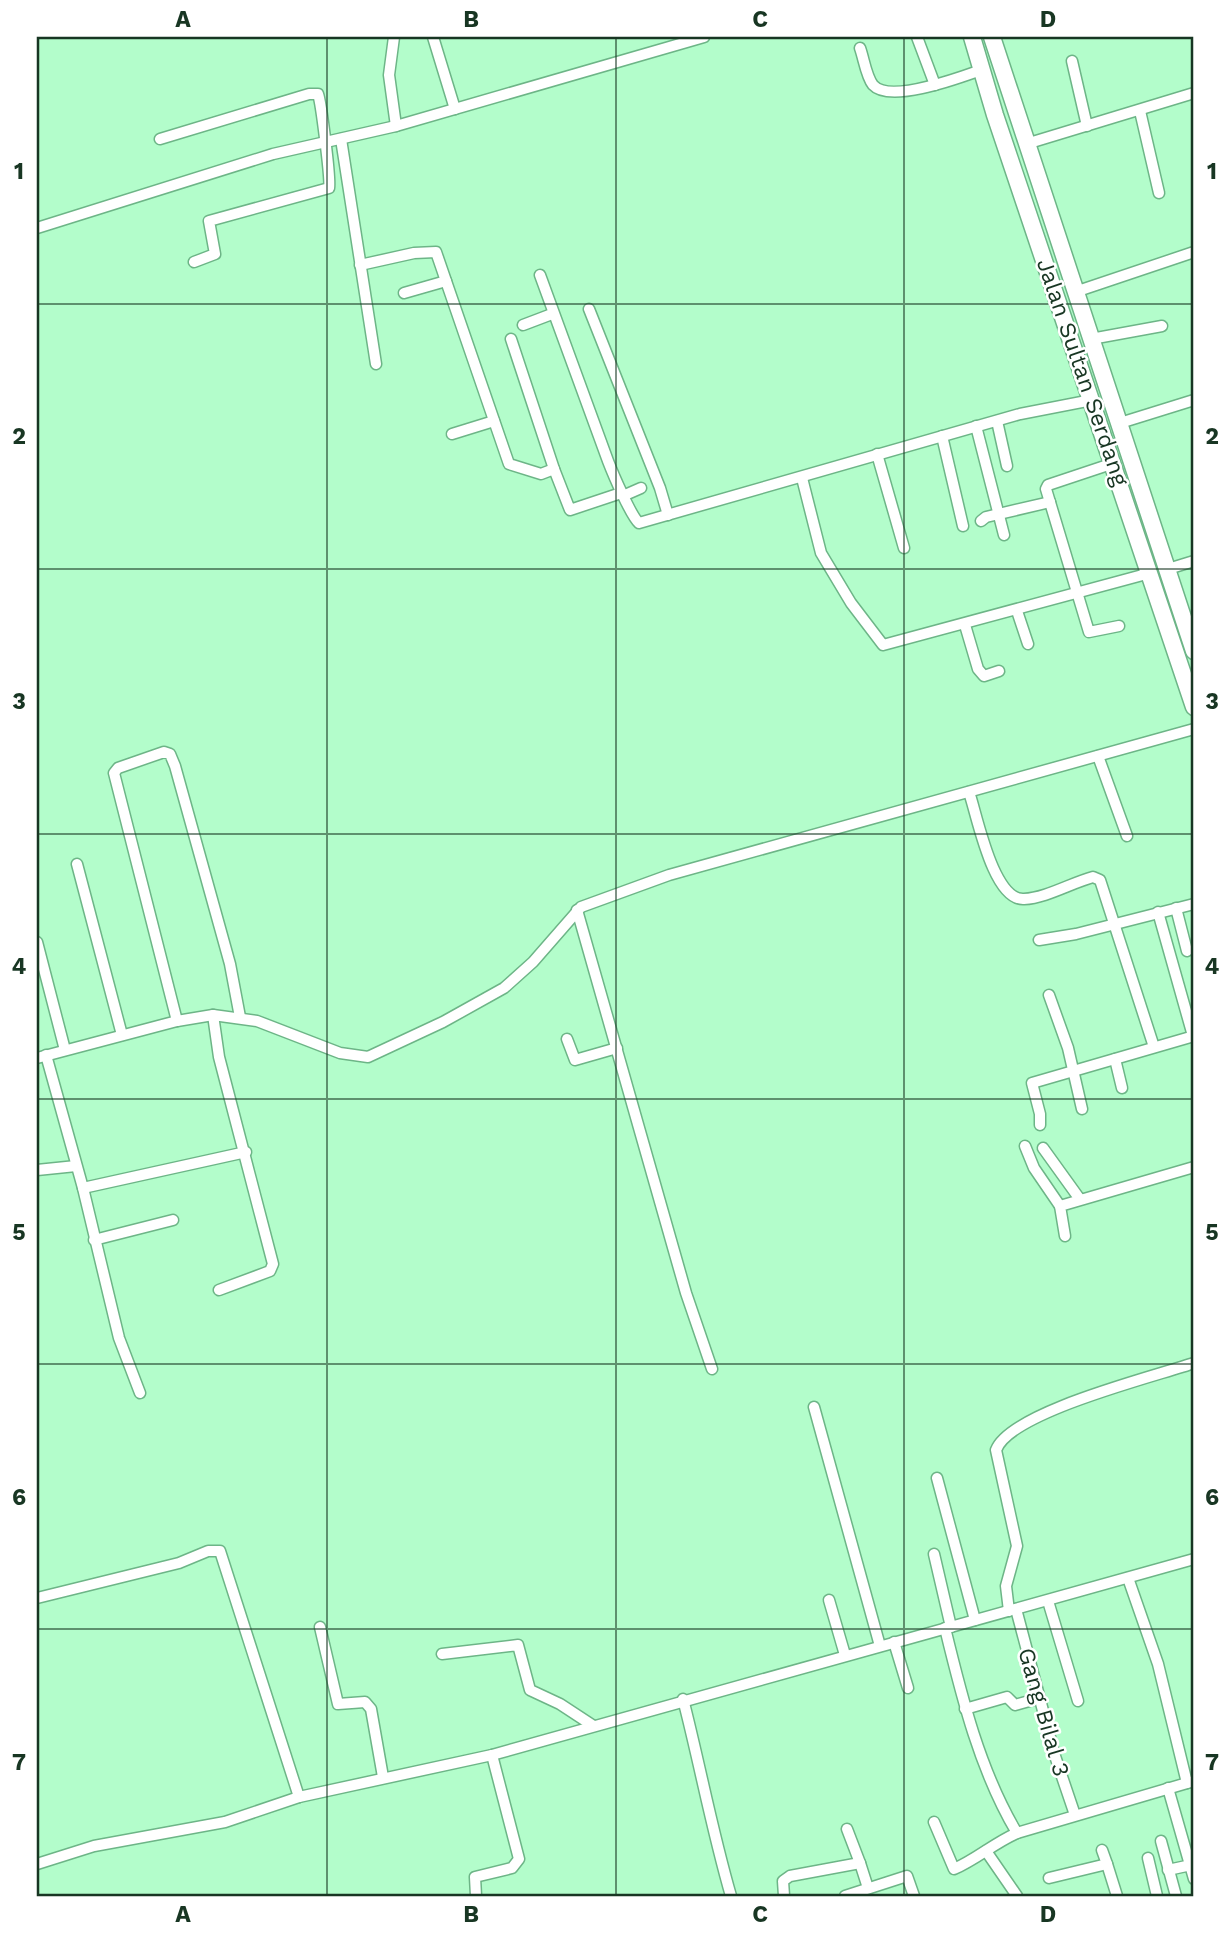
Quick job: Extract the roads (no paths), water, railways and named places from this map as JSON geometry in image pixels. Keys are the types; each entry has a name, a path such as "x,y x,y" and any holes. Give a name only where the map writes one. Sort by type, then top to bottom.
{"highway":[{"name":"Jalan Sultan Serdang","path":"972,37 1194,707"},
{"name":"Jalan Sultan Serdang","path":"992,37 1194,651"},
{"path":"1038,238 1056,232"}],"street":[{"path":"394,37 389,75 396,126"},
{"path":"433,37 455,109"},
{"path":"37,228 273,154 396,126 704,37"},
{"path":"917,37 935,85"},
{"path":"860,48 875,87 905,91 935,85 981,70"},
{"path":"1072,61 1087,126"},
{"path":"160,139 315,93 320,99 321,130 326,142 329,188 209,221 215,254 194,262"},
{"path":"1026,144 1194,93"},
{"path":"1140,111 1159,193"},
{"path":"341,139 376,364"},
{"path":"360,265 433,251 440,260 512,467 541,474 554,469"},
{"path":"1075,292 1194,252"},
{"path":"540,275 552,314 623,494 638,522 802,478 976,426 1092,400"},
{"path":"404,293 446,281"},
{"path":"589,309 660,488 668,515"},
{"path":"523,325 552,314"},
{"path":"1091,339 1162,326"},
{"path":"511,339 570,510 641,488"},
{"path":"1120,424 1194,400"},
{"path":"452,434 495,421"},
{"path":"997,421 1007,466"},
{"path":"976,426 1004,535"},
{"path":"942,436 963,526"},
{"path":"877,454 904,548"},
{"path":"1114,463 1046,486 1089,632 1119,626"},
{"path":"802,478 821,553 877,641 886,645 1150,573"},
{"path":"981,521 986,517 1050,502"},
{"path":"1168,569 1194,561"},
{"path":"1017,611 1028,644"},
{"path":"965,625 978,669 984,676 999,671"},
{"path":"140,1393 119,1338 83,1188 41,1057 213,1014 240,1017 340,1054 368,1057 443,1023 504,988 533,962 577,910 669,875 1194,729"},
{"path":"177,1021 114,773 118,768 164,752 170,754 175,766 230,964 240,1017"},
{"path":"1098,756 1127,836"},
{"path":"969,792 992,864 1003,888 1023,899 1098,878 1154,1047"},
{"path":"77,864 122,1035"},
{"path":"1039,940 1194,904"},
{"path":"1176,908 1187,951"},
{"path":"577,910 683,1280 712,1369"},
{"path":"1040,1125 1032,1083 1194,1036 1158,912"},
{"path":"37,942 65,1050"},
{"path":"1049,995 1073,1070 1082,1109"},
{"path":"213,1014 219,1057 246,1152 273,1264 267,1273 219,1290"},
{"path":"566,1039 573,1060 617,1048"},
{"path":"1115,1059 1122,1088"},
{"path":"1025,1146 1034,1168 1060,1206 1065,1236"},
{"path":"1044,1148 1079,1198"},
{"path":"83,1188 246,1152"},
{"path":"1034,1168 1051,1159"},
{"path":"37,1170 76,1166"},
{"path":"1060,1206 1079,1198 1194,1167"},
{"path":"94,1240 173,1220"},
{"name":"Gang Bilal 3","path":"1075,1815 1006,1586 1017,1546 996,1450 999,1441 1012,1429 1037,1416 1194,1363"},
{"path":"814,1407 880,1646"},
{"path":"937,1478 975,1620"},
{"path":"37,1598 179,1563 208,1551 220,1551 299,1797"},
{"path":"934,1554 965,1709 997,1794 1017,1833"},
{"path":"37,1864 94,1846 225,1822 299,1797 492,1755 683,1699 1194,1559"},
{"path":"934,1822 954,1869 1017,1833 1191,1782 1158,1664 1128,1578"},
{"path":"828,1600 845,1656"},
{"path":"1048,1601 1078,1701"},
{"path":"320,1627 338,1704 365,1702 371,1709 383,1777"},
{"path":"894,1642 908,1688"},
{"path":"442,1654 518,1645 530,1690 560,1704 592,1725"},
{"path":"965,1709 1007,1697 1016,1705 1040,1698"},
{"path":"683,1699 709,1799 718,1852 731,1896"},
{"path":"476,1896 475,1877 512,1868 519,1860 515,1834 506,1819 492,1755"},
{"path":"1168,1788 1194,1879"},
{"path":"847,1829 869,1888"},
{"path":"1161,1841 1175,1896"},
{"path":"989,1849 1017,1896"},
{"path":"1102,1850 1117,1896"},
{"path":"1147,1858 1157,1896"},
{"path":"785,1896 783,1881 790,1875 860,1863"},
{"path":"1049,1878 1107,1864"},
{"path":"1168,1870 1191,1866"},
{"path":"845,1896 907,1876 914,1896"}]}
